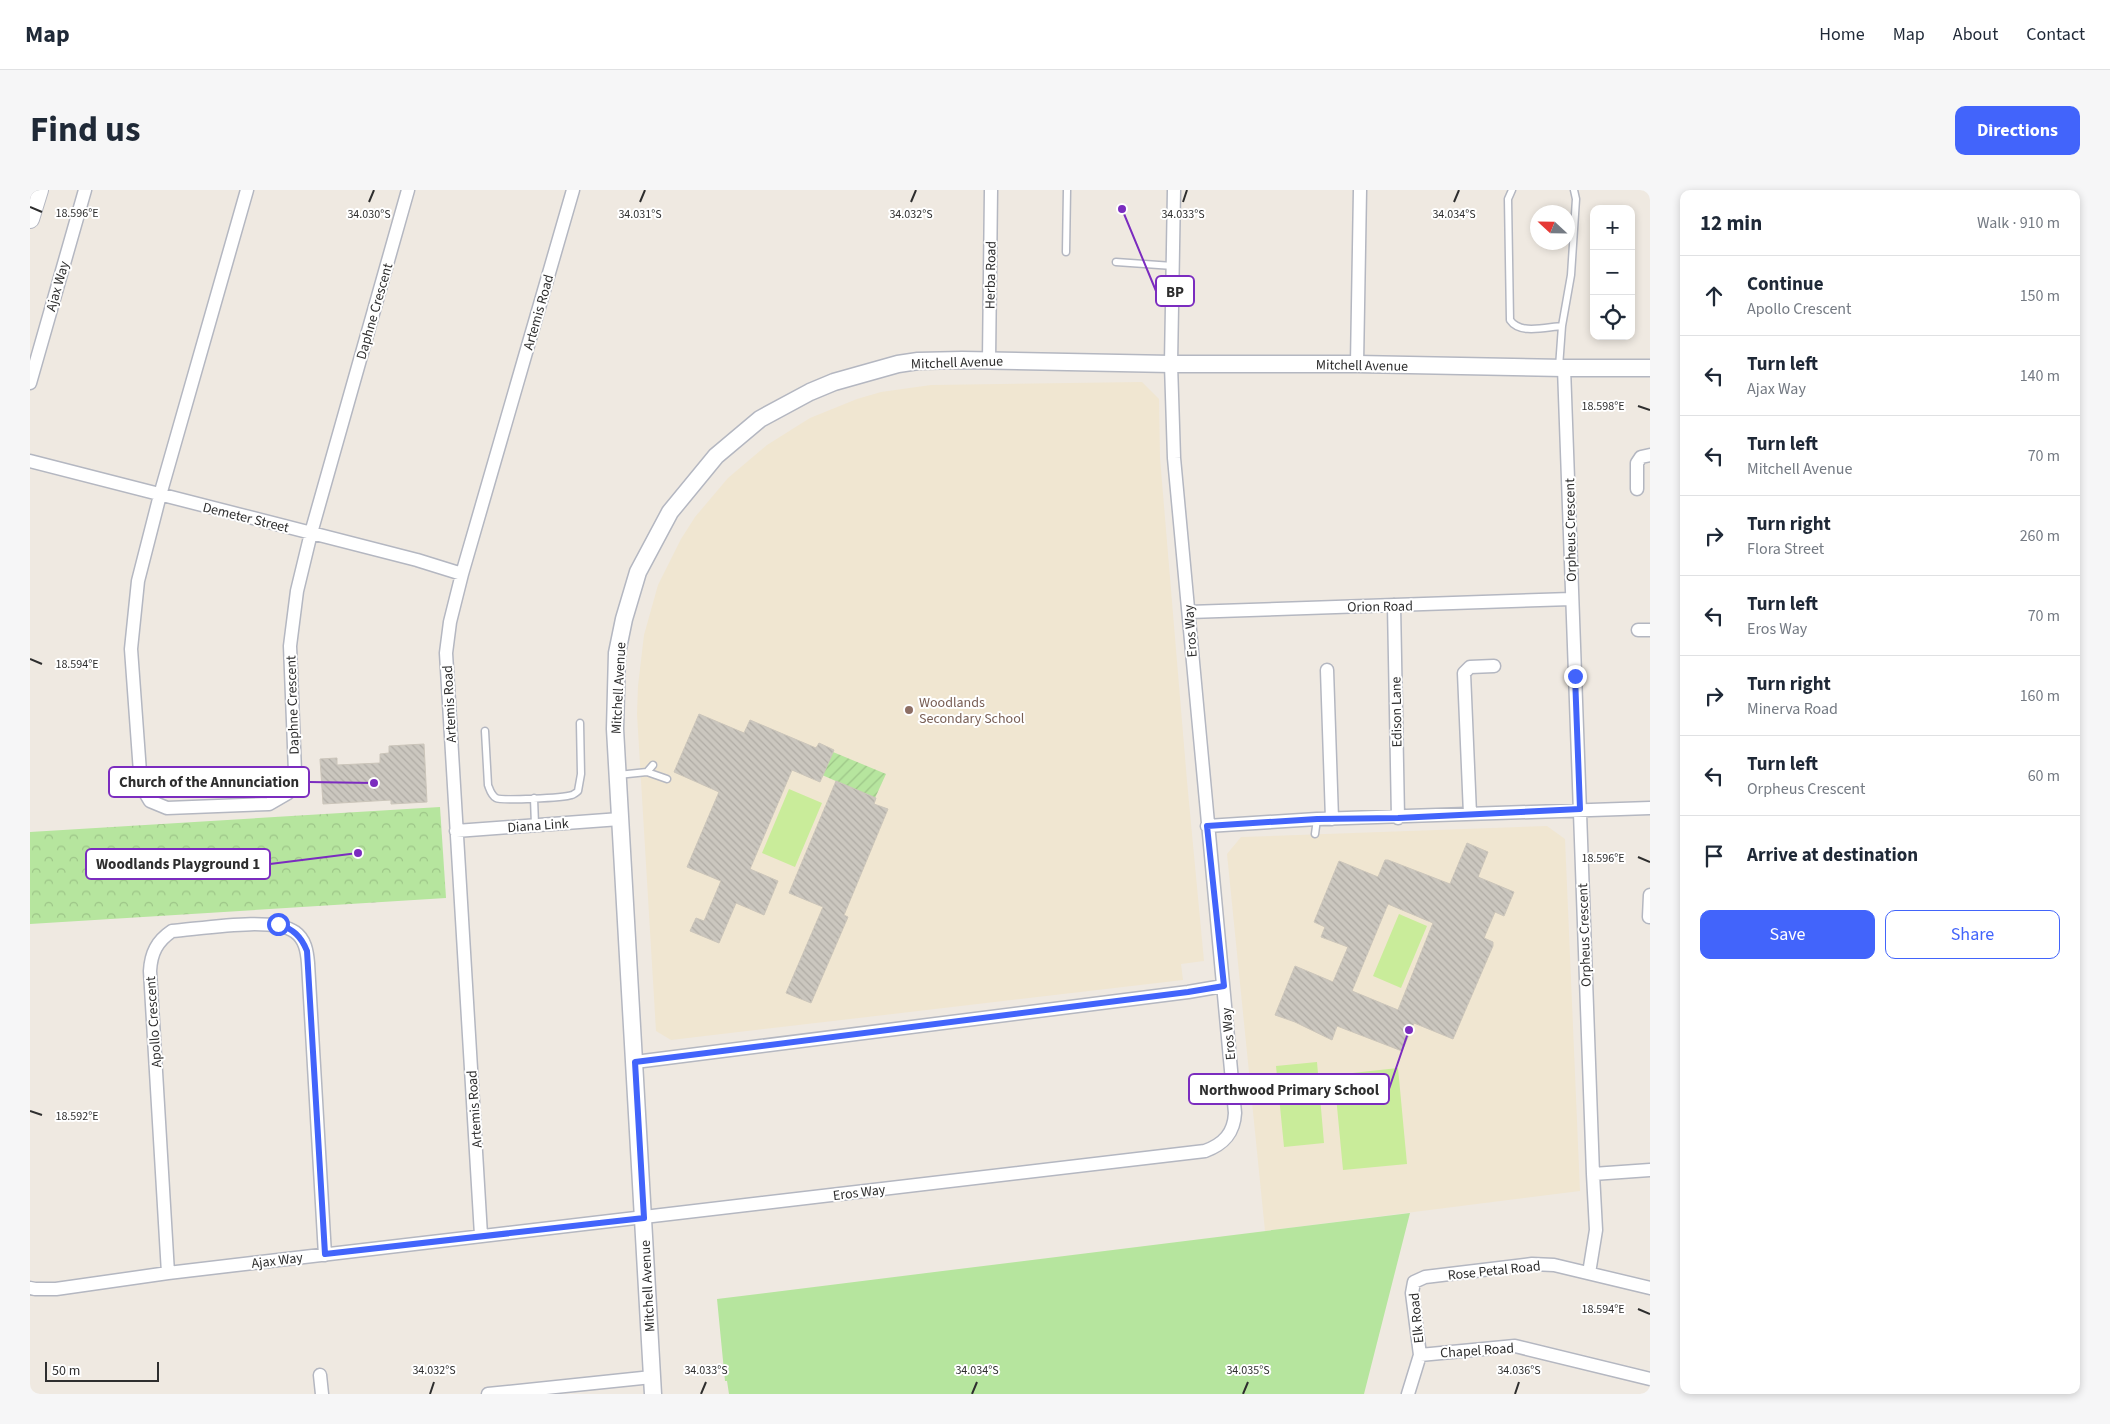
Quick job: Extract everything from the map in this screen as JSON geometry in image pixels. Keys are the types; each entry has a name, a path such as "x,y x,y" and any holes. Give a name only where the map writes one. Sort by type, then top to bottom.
{"main road":[{"path":"30,219 39,190"}],"street":[{"name":"Ajax Way","path":"30,383 85,190"},
{"name":"Daphne Crescent","path":"247,190 160,495 138,581 132,648 141,786 150,802 167,808 269,804 288,793 295,772 290,646 297,591 311,533 408,190"},
{"name":"Artemis Road","path":"481,1235 446,653 450,622 462,574 573,190"},
{"name":"Herba Road","path":"989,360 991,190"},
{"name":"Eros Way","path":"644,1218 1205,1151 1214,1148 1226,1139 1233,1128 1234,1120 1224,986 1207,826 1174,458 1171,364 1174,190"},
{"path":"1357,364 1360,190"},
{"name":"Mitchell Avenue","path":"653,1394 615,729 617,653 633,584 651,545 670,512 716,456 760,419 810,392 834,382 875,370 918,362 989,360 1171,364 1357,364 1650,368"},
{"name":"Orpheus Crescent","path":"1561,368 1596,1230 1589,1273"},
{"path":"1637,489 1637,463 1641,456 1650,455"},
{"name":"Demeter Street","path":"30,461 417,560 462,574"},
{"name":"Orion Road","path":"1189,612 1571,599"},
{"name":"Edison Lane","path":"1394,605 1398,818"},
{"path":"1470,814 1464,673 1470,668 1494,666"},
{"path":"1327,670 1332,819"},
{"path":"1207,826 1317,819 1398,818 1580,809 1650,808"},
{"name":"Diana Link","path":"456,830 620,819"},
{"path":"1649,917 1650,895"},
{"name":"Apollo Crescent","path":"168,1273 150,971 151,959 155,948 162,938 172,931 268,924 288,928 303,941 308,963 325,1254"},
{"path":"635,1062 1179,994 1224,986"},
{"path":"1593,1174 1650,1170"},
{"name":"Ajax Way","path":"30,1288 35,1290 56,1289 168,1273 481,1235 644,1218"},
{"name":"Rose Petal Road","path":"1425,1277 1532,1264 1554,1265 1650,1288"},
{"name":"Elk Road","path":"1408,1394 1420,1355 1412,1293 1414,1282 1425,1277"},
{"name":"Chapel Road","path":"1420,1355 1515,1346 1650,1379"},
{"path":"320,1374 322,1394"},
{"path":"488,1394 652,1376"}],"lane":[{"path":"1066,252 1067,190"},
{"path":"1512,190 1508,199 1510,320 1514,326 1520,329 1562,326"},
{"path":"1561,368 1562,326 1571,276 1576,199 1574,190"},
{"path":"1116,262 1174,266"},
{"path":"486,731 488,785 490,792 502,800 534,798 572,795 578,791 581,774 580,724"},
{"path":"648,772 653,765"},
{"path":"618,776 648,772 667,779"},
{"path":"534,798 535,825"},
{"path":"1315,834 1317,819"}],"shaded area":[{"name":"Woodlands Secondary School","path":"1142,382 1159,399 1160,458 1204,961 1181,964 1183,980 671,1040 656,1031 637,714 638,686 644,635 658,585 681,539 695,517 728,478 767,445 810,418 857,399 881,392 931,385"},
{"path":"1547,826 1565,839 1580,1191 1265,1231 1227,854 1241,837"}],"green space":[{"path":"833,752 886,774 875,798 822,775"},
{"path":"789,789 822,803 795,867 762,853"},
{"path":"440,807 446,898 30,924 30,832"},
{"path":"1399,914 1427,926 1401,988 1373,976"},
{"path":"1317,1062 1324,1143 1284,1147 1276,1066"},
{"path":"1398,1068 1407,1164 1343,1170 1334,1075"},
{"path":"1410,1213 1364,1394 729,1394 727,1381 725,1381 717,1299"}],"building":[{"path":"699,714 744,733 750,720 816,748 819,743 834,750 820,782 792,770 750,869 778,881 764,915 736,903 719,943 690,931 696,918 704,921 721,881 687,867 719,792 674,772"},
{"path":"424,744 427,802 391,804 391,800 323,804 320,759 337,758 337,765 380,763 380,754 389,753 389,746"},
{"path":"836,781 876,798 874,804 888,809 844,915 848,917 811,1003 786,993 823,907 789,893"},
{"path":"1467,843 1488,852 1478,877 1514,892 1504,916 1495,912 1484,938 1493,942 1493,946 1453,1039 1414,1023 1402,1051 1337,1026 1332,1040 1295,1022 1275,1015 1295,966 1333,982 1348,947 1321,937 1325,927 1314,922 1339,861 1378,877 1385,860 1388,860 1450,884","holes":["1388,904 1433,923 1398,1010 1352,991"]}],"place":[{"name":"BP","path":"1122,209"},
{"name":"Woodlands Secondary School","path":"909,710"},
{"name":"Church of the Annunciation","path":"374,783"},
{"name":"Woodlands Playground 1","path":"358,853"},
{"name":"Northwood Primary School","path":"1409,1030"}],"route":[{"path":"278,924 296,933 303,941 307,951 325,1254 644,1218 635,1062 1224,986 1207,826 1317,819 1398,818 1580,809 1575,676"}]}
